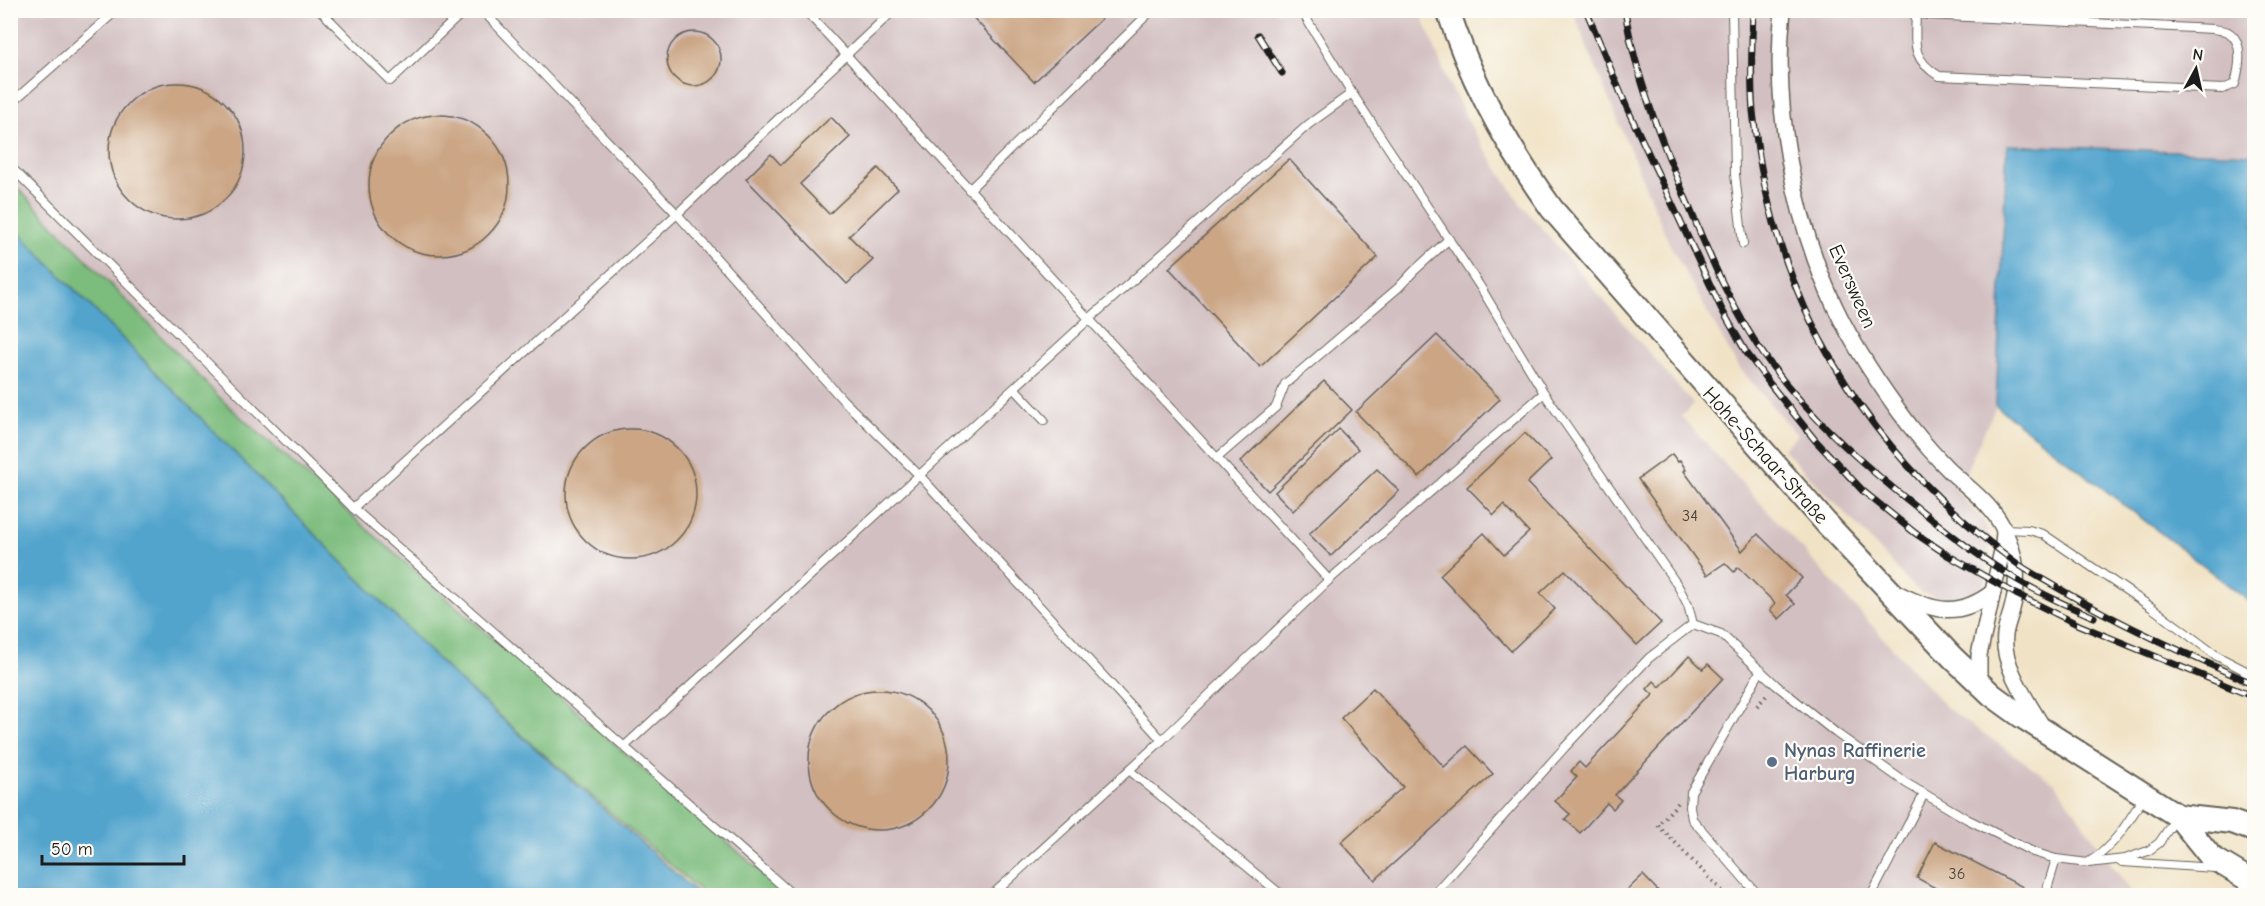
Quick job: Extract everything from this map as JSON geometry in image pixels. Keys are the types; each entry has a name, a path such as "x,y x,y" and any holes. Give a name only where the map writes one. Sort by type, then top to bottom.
{"main road":[{"name":"Hohe-Schaar-Straße","path":"1448,10 1459,44 1479,88 1524,168 1552,209 1826,523 1952,657 1985,688 2044,731 2178,816 2211,857 2254,883"},
{"name":"Hohe-Schaar-Straße","path":"2178,816 2232,822 2254,830"}],"street":[{"name":"Eversween","path":"1783,10 1781,80 1783,109 1795,187 1810,241 1835,306 1866,364 1911,428 1948,469 1983,501 2004,529 2017,564 2016,594 2004,636 2009,663 2044,731"},
{"path":"1985,688 1979,674 1979,655 2003,546 2004,529"},
{"path":"1886,587 1919,604 1944,610 1973,605 1993,592"},
{"path":"1952,657 1979,655 1994,647 2004,636"}],"lane":[{"path":"10,104 117,10"},
{"path":"320,10 390,81 465,10"},
{"path":"482,10 677,214 842,399 920,476 1162,740"},
{"path":"805,10 1329,580"},
{"path":"353,508 677,214 894,10"},
{"path":"969,190 1152,10"},
{"path":"1301,10 1352,93 1481,288 1544,393 1678,586 1688,605 1692,624"},
{"path":"1732,10 1735,174 1743,244"},
{"path":"1894,10 1916,14 2213,29 2228,32 2235,39 2239,50 2238,72 2235,84 2223,89 1939,76 1926,68 1918,58 1915,44 1916,14"},
{"path":"626,745 1088,320 1310,124 1352,93"},
{"path":"10,166 353,508 626,745 794,896"},
{"path":"1217,458 1276,406 1285,384 1398,288 1449,240"},
{"path":"1015,389 1044,420"},
{"path":"991,896 1129,771 1329,580 1544,393"},
{"path":"2004,529 2029,530 2043,534 2064,547 2217,656 2246,671 2243,679"},
{"path":"1692,624 1721,634 1836,733 1924,794 2021,846 2056,859 2088,863 2125,859 2148,851 2159,843 2178,816"},
{"path":"1432,896 1565,747 1642,666 1692,624"},
{"path":"1759,896 1692,819 1690,807 1691,792 1761,670"},
{"path":"1129,771 1283,896"},
{"path":"1871,896 1924,794"},
{"path":"2088,863 2110,846 2144,796"},
{"path":"2045,896 2056,859"},
{"path":"2108,861 2229,868"}],"shaded area":[{"path":"11,11 1420,11 1448,82 1475,134 1520,203 1694,405 1681,416 1948,709 2055,783 2133,895 788,895 223,401 11,180"},
{"path":"1573,11 2254,11 2254,154 2007,145 1996,406 1957,491 1983,520 1990,538 1985,583 1975,593 1962,599 1948,601 1922,593 1909,583 1783,449 1797,435 1737,365 1669,243"}],"green space":[{"path":"10,180 223,401 788,895 705,895 453,675 11,225"}],"water":[{"path":"2007,145 2254,154 2254,605 1996,406"},
{"path":"11,225 453,675 700,895 11,895"}],"building":[{"path":"966,10 1111,10 1034,82"},
{"path":"694,32 704,34 713,40 719,49 721,59 719,69 713,78 704,84 694,86 684,84 675,78 669,69 667,59 669,49 675,40 684,34"},
{"path":"177,83 203,89 225,103 239,125 245,151 239,177 225,199 203,213 177,219 151,213 129,199 115,177 109,151 115,125 129,103 151,89"},
{"path":"439,115 466,120 489,135 504,158 509,185 504,212 489,235 466,250 439,255 412,250 389,235 374,212 369,185 374,158 389,135 412,120"},
{"path":"831,117 850,137 800,184 829,214 878,168 898,189 849,236 873,260 847,284 746,179 771,154 781,165"},
{"path":"1289,159 1378,257 1260,367 1169,268"},
{"path":"1437,335 1500,399 1419,477 1356,412"},
{"path":"1324,381 1352,410 1268,491 1240,462"},
{"path":"631,429 656,434 677,448 691,469 696,494 691,519 677,540 656,554 631,559 606,554 585,540 571,519 566,494 571,469 585,448 606,434"},
{"path":"1339,429 1358,449 1293,511 1275,492"},
{"path":"1525,433 1551,460 1527,483 1661,623 1637,645 1565,570 1540,593 1555,609 1511,651 1440,575 1484,533 1504,555 1529,532 1504,505 1494,515 1467,487"},
{"path":"1672,454 1678,462 1680,460 1686,470 1684,471 1742,551 1758,534 1802,578 1786,595 1795,604 1779,619 1770,610 1775,603 1738,567 1734,572 1725,563 1707,575 1638,479"},
{"path":"1377,469 1399,491 1331,556 1309,534"},
{"path":"1689,656 1703,669 1708,664 1723,678 1615,795 1621,800 1613,809 1607,803 1580,833 1565,819 1570,814 1555,801 1577,777 1571,771 1579,762 1585,768 1653,695 1647,689 1654,681 1660,687"},
{"path":"1373,688 1444,767 1467,746 1493,774 1375,880 1341,842 1403,787 1341,718"},
{"path":"879,690 906,696 918,702 928,711 937,721 943,733 949,760 943,787 937,799 928,809 918,818 906,824 879,830 852,824 840,818 830,809 821,799 815,787 809,760 815,733 821,721 830,711 840,702 852,696"},
{"path":"1935,842 2023,887 2020,893 2013,889 2010,896 1950,896 1917,878"},
{"path":"1643,875 1663,896 1621,896"}],"railway":[{"path":"1586,10 1627,108 1722,310 1746,352 1815,440 1863,491 1915,533 1949,556 2016,594 2079,625 2254,697"},
{"path":"1625,10 1641,79 1674,170 1731,301 1769,362 1823,425 1885,481 1949,533 2016,579 2094,617"},
{"path":"1753,10 1751,74 1753,111 1764,180 1781,245 1804,307 1835,365 1871,420 1913,471 1961,518 2020,566 2130,627 2254,684"},
{"path":"1258,35 1282,73"}],"place":[{"name":"Nynas Raffinerie Harburg","path":"1772,762"}]}
